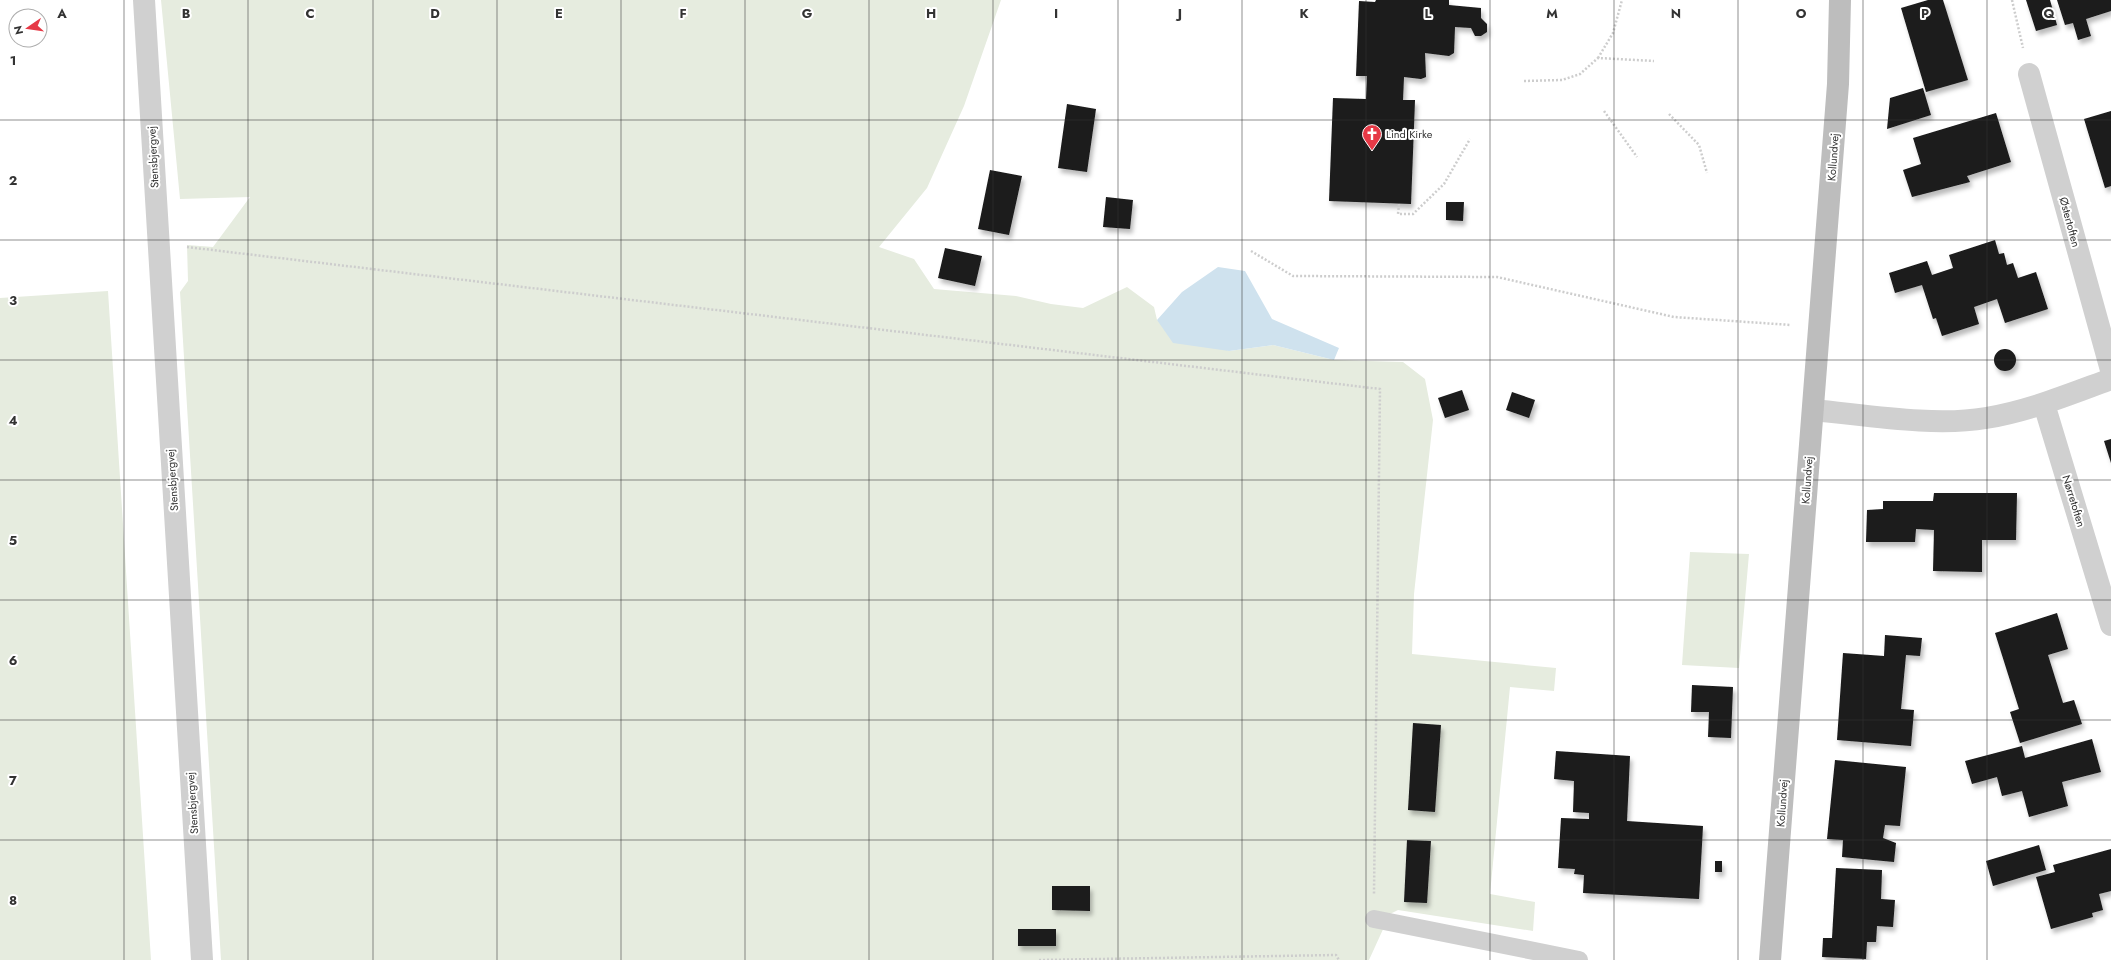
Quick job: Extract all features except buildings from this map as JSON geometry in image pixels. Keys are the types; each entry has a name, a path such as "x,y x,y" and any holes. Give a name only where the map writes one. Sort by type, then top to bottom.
{"street":[{"name":"Stensbjergvej","path":"144,0 202,960"},
{"name":"Kollundvej","path":"1770,960 1838,84 1840,0"},
{"name":"Østertoften","path":"2029,74 2111,370"},
{"path":"1813,410 1938,421 1986,418 2044,404 2111,379"},
{"name":"Nørretoften","path":"2044,404 2107,597 2111,625"}],"lane":[{"path":"1374,919 1580,960"}],"path":[{"path":"1524,81 1562,80 1580,74 1598,58 1613,33 1622,0"},
{"path":"2012,0 2029,74"},
{"path":"1598,58 1654,61"},
{"path":"1604,111 1637,157"},
{"path":"1669,114 1699,145 1707,173"},
{"path":"1399,204 1398,214 1413,214 1444,184 1470,139"},
{"path":"158,243 1380,389 1374,919"},
{"path":"1251,252 1293,276 1497,277 1674,317 1820,327"},
{"path":"1039,960 1336,955 1339,960"}],"shaded area":[{"path":"161,0 1001,0 964,106 927,188 879,247 914,259 934,289 1016,296 1051,304 1083,308 1127,287 1154,307 1157,320 1229,351 1273,345 1334,360 1403,362 1425,379 1433,420 1414,594 1412,654 1556,668 1554,691 1510,687 1490,894 1535,902 1533,931 1398,910 1390,914 1369,960 221,960 180,292 188,281 187,245 213,247 250,197 180,199"},
{"path":"108,291 151,960 0,960 0,298"},
{"path":"1690,552 1749,554 1739,668 1682,665"}],"water":[{"path":"1218,267 1245,271 1272,319 1339,348 1334,360 1273,345 1229,351 1173,343 1157,320 1182,292"}],"place":[{"name":"Lind Kirke","path":"1372,151"}]}
